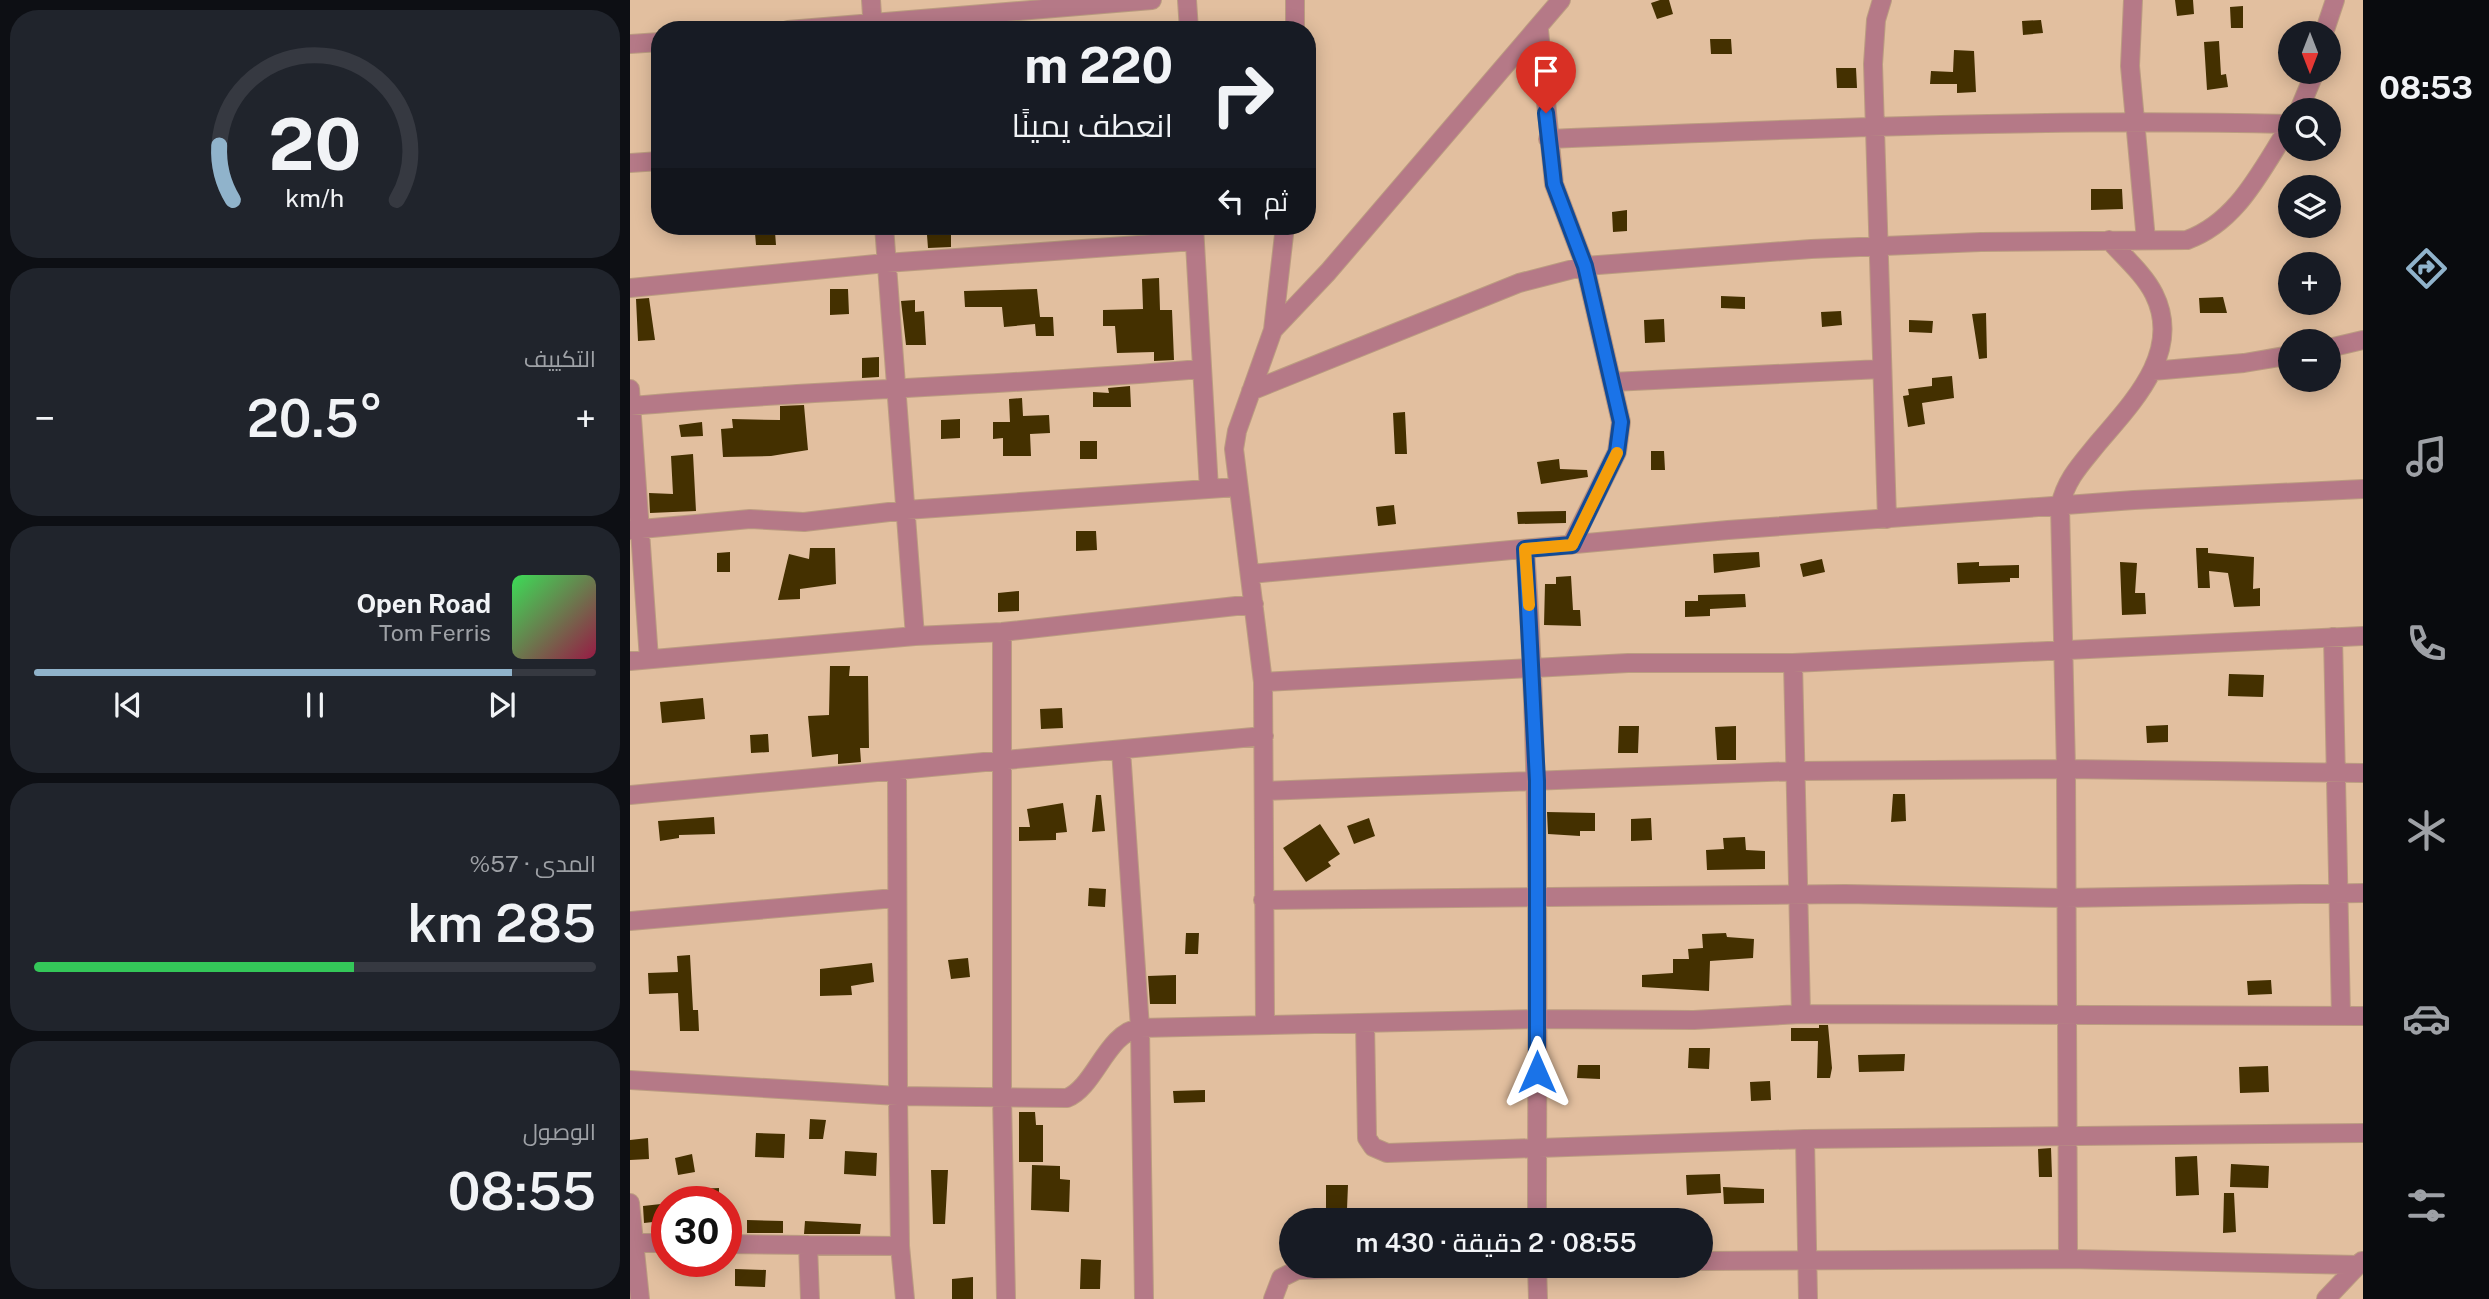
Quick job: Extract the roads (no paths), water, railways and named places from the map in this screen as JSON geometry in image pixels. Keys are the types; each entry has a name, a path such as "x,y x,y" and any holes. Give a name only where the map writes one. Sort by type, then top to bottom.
{"street":[{"path":"871,0 873,21"},
{"path":"927,21 1152,0"},
{"path":"1187,0 1188,21"},
{"path":"1295,0 1295,21"},
{"path":"1273,330 1539,30 1562,0"},
{"path":"1882,0 1876,20 1874,125 1887,519"},
{"path":"2133,0 2129,48 2146,240"},
{"path":"2327,21 2335,0"},
{"path":"1539,30 1548,139 1558,199 1585,266 1621,422 1617,452 1572,545"},
{"path":"630,44 651,43"},
{"path":"1548,139 1874,125 2135,120 2278,124"},
{"path":"1251,391 1519,284 1585,266 1877,246 2187,240 2211,232 2252,185 2278,144"},
{"path":"630,163 651,162"},
{"path":"884,235 915,636"},
{"path":"630,288 1173,235"},
{"path":"1194,235 1209,489"},
{"path":"1265,1023 1263,682 1251,574 1237,487 1236,440 1273,330 1284,235"},
{"path":"2068,1259 2064,898 2066,769 2060,506 2067,481 2127,412 2152,371 2161,337 2158,303 2152,291 2109,240"},
{"path":"2341,345 2363,340"},
{"path":"2152,371 2278,357"},
{"path":"649,659 635,530 630,400 1123,376 1200,369"},
{"path":"1612,382 1881,369"},
{"path":"635,530 750,519 804,522 906,510 1237,487"},
{"path":"1251,574 1887,519 2363,489"},
{"path":"1525,549 1534,667 1537,781 1537,1208"},
{"path":"630,661 915,636 1002,632 1254,604"},
{"path":"1002,632 1002,1097 1006,1299"},
{"path":"1263,682 1628,663 1793,663 2363,636"},
{"path":"2333,637 2341,1016"},
{"path":"1793,663 1801,1014"},
{"path":"630,795 1264,736"},
{"path":"1121,750 1140,1028 1143,1299"},
{"path":"1264,791 1796,771 2066,769 2363,773"},
{"path":"897,771 895,898 900,1246 905,1299"},
{"path":"1263,900 1798,894 2064,898 2363,893"},
{"path":"630,920 895,898"},
{"path":"630,1080 898,1096 1072,1096 1124,1034 1140,1028 1265,1023 1694,1020 1801,1014 2363,1016"},
{"path":"1364,1023 1367,1138 1373,1147 1387,1153 1805,1139 2363,1133"},
{"path":"1805,1139 1808,1299"},
{"path":"630,1203 632,1243 640,1299"},
{"path":"632,1243 651,1243"},
{"path":"742,1244 900,1246"},
{"path":"807,1245 810,1299"},
{"path":"1713,1261 2068,1259 2361,1263"},
{"path":"2326,1299 2361,1263"},
{"path":"1273,1299 1281,1278"},
{"path":"1537,1278 1538,1299"}]}
